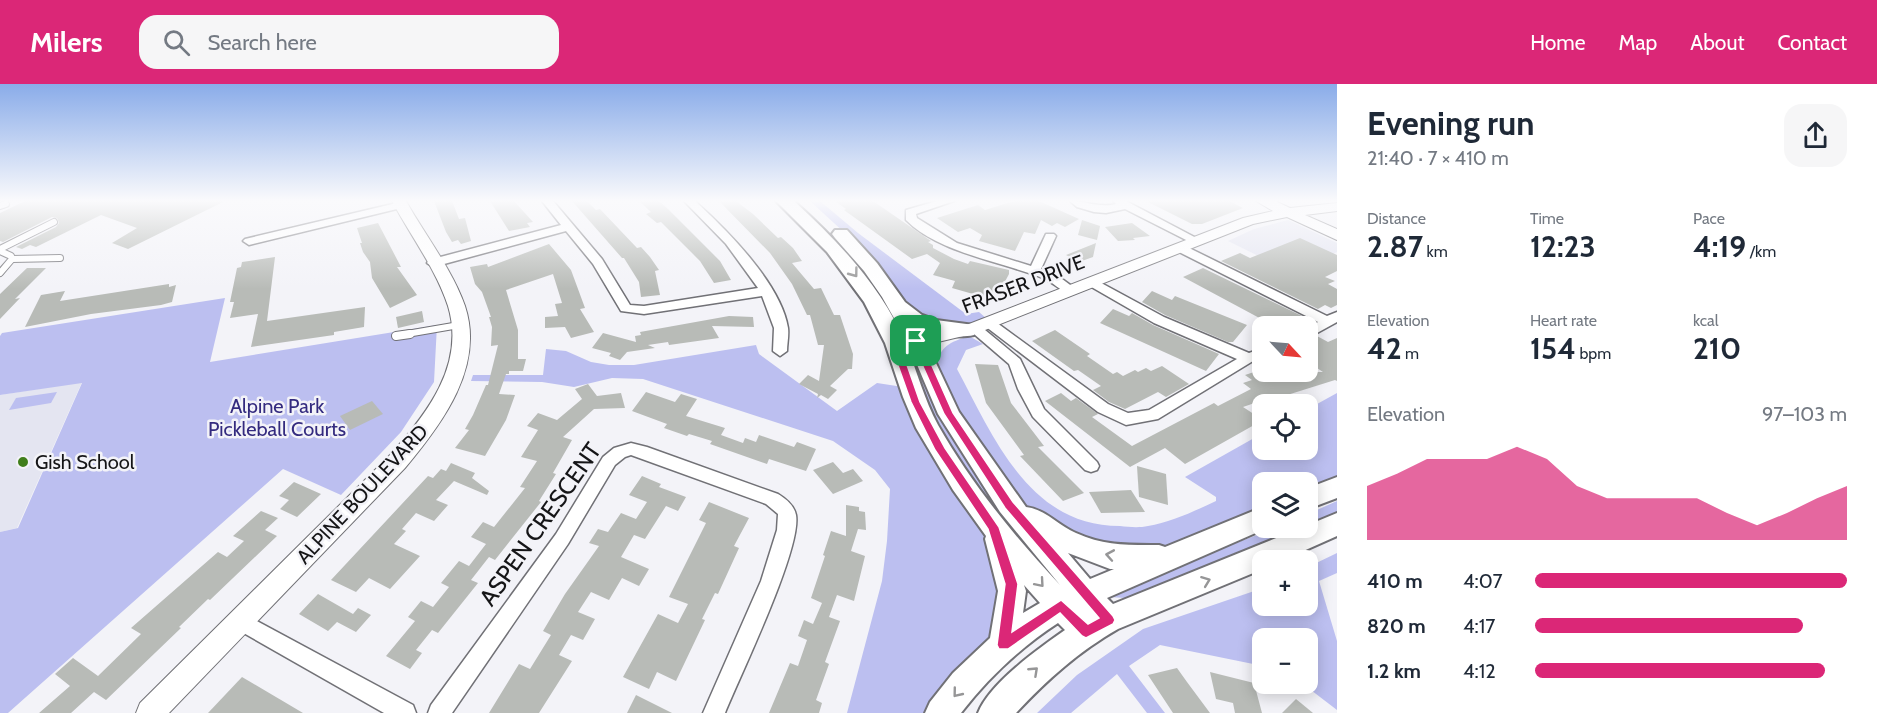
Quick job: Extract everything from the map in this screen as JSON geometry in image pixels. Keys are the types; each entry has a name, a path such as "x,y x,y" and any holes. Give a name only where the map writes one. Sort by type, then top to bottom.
{"main road":[{"path":"817,230 844,260 875,304 906,342 949,414 1001,516 1097,626"},
{"path":"837,230 892,297 921,324 936,328 977,327"},
{"path":"892,297 906,342"},
{"path":"1318,495 1337,487"},
{"path":"1001,516 1110,557 1169,557"},
{"path":"1001,516 1011,584 1004,645"},
{"path":"941,713 964,684 1004,645 1073,600 1252,523"},
{"path":"994,713 1042,664 1097,626 1337,524"}],"street":[{"path":"249,241 291,230"},
{"name":"ALPINE BOULEVARD","path":"150,713 397,462 423,432 440,406 453,378 460,352 460,325 456,306 416,230"},
{"path":"434,263 556,230"},
{"path":"571,230 602,268 620,302 631,309 644,310 766,291"},
{"path":"719,230 739,250 766,291 782,328 780,351"},
{"path":"929,230 953,245 1050,276 1071,290"},
{"path":"1166,230 1332,319"},
{"name":"FRASER DRIVE","path":"906,342 977,327 1224,230"},
{"path":"1035,270 1050,236"},
{"path":"1092,282 1160,320 1248,358"},
{"path":"1318,328 1332,319"},
{"path":"977,327 1103,408 1126,418 1153,415 1252,357"},
{"path":"977,327 1015,362 1025,389 1038,413 1091,466"},
{"name":"ASPEN CRESCENT","path":"439,713 572,525 609,461 618,453 629,449 641,451 772,499 782,507 787,516 786,530 775,569 714,713"},
{"path":"240,621 405,713"}],"lane":[{"path":"0,250 38,230"},
{"path":"0,250 11,256 12,260"},
{"path":"0,273 12,260 60,258"},
{"path":"396,336 460,325"}],"shaded area":[{"path":"1251,230 1310,230 1337,243 1337,252 1295,274 1228,241"},
{"name":"Gish School","path":"82,382 17,528 0,532 0,395"}],"green space":[{"path":"842,230 855,230 966,314 979,312 987,319 960,326 932,322 905,307 859,246"},
{"name":"Alpine Park Pickleball Courts","path":"225,298 210,362 437,325 434,382 401,432 341,495 283,469 8,713 0,713 0,532 18,528 82,383 0,395 0,336 2,333"},
{"path":"969,336 983,344 966,350 957,369 985,423 1018,473 1038,495 1061,511 1088,522 1145,527 1174,519 1216,501 1216,497 1185,477 1252,439 1252,460 1318,460 1318,403 1337,393 1337,480 1318,488 1318,472 1252,472 1252,514 1171,545 1153,548 1088,542 1021,505 962,424 937,366 943,349"},
{"path":"756,345 759,354 837,411 877,383 903,387 987,536 1002,577 991,635 926,713 847,713 882,581 887,541 890,489 875,470 833,441 643,379 612,378 574,387 542,382 471,381 473,375 543,375 546,349 566,351 591,362 634,365"},
{"path":"912,351 943,420 966,460 1054,576 1050,578 969,479 927,410 910,354"},
{"path":"57,392 51,403 9,410 16,398"},
{"path":"1337,501 1337,513 1318,522 1318,510"},
{"path":"1252,537 1278,538 1138,594 1125,598 1109,597 1110,591"},
{"path":"1337,553 1337,573 1319,581 1337,641 1337,710 1316,694 1318,694 1318,628 1252,628 1252,664 1160,645 1129,666 1165,713 1147,713 1117,674 1071,713 1037,713 1077,675 1143,629 1252,592 1252,616 1318,616 1318,562"}],"building":[{"path":"0,230 26,230 3,242 0,241"},
{"path":"49,230 70,230 36,247 30,245 22,249 16,247"},
{"path":"133,230 166,230 128,249 112,243"},
{"path":"358,230 382,230 401,267 397,267 417,295 390,308 372,278 370,262 363,252 360,243 362,243"},
{"path":"468,230 471,241 461,244 458,240 452,242 446,232"},
{"path":"598,230 620,230 637,248 641,247 659,270 655,271 660,295 641,297 639,282"},
{"path":"669,230 689,230 720,261 731,280 714,283 700,261"},
{"path":"748,230 770,230 793,248 802,261 792,263 814,289 821,288 834,315 840,315 853,354 852,369 848,369 830,386 837,390 828,399 821,395 817,398 818,394 799,384 808,375 819,381 824,345 818,345 810,315 807,315 792,284 770,253"},
{"path":"872,230 916,230 931,241 928,242 933,245 933,248 954,259 968,264 970,261 1009,270 1009,274 999,293 995,292 990,303 972,297 973,294 952,288 955,281 933,275 940,263 927,254 912,259"},
{"path":"974,230 1037,230 1035,234 1024,232 1015,251 979,241 982,235"},
{"path":"1079,230 1099,230 1097,240 1078,235"},
{"path":"1108,230 1142,230 1150,236 1133,238 1135,240 1118,241"},
{"path":"1300,238 1337,255 1337,271 1325,277 1335,281 1328,284 1337,289 1337,305 1331,308 1325,305 1318,309 1221,261 1240,253 1250,258"},
{"path":"1096,243 1093,257 1079,262 1066,255"},
{"path":"549,244 571,270 585,308 580,309 594,332 571,338 565,327 545,328 545,317 558,316 555,304 562,303 553,274 506,290 518,330 518,359 526,359 523,371 509,371 509,374 506,374 499,394 515,395 506,420 485,456 455,448 469,430 465,429 488,385 498,345 491,346 492,327 489,317 491,317 482,292 475,284 470,267 487,264 488,267"},
{"path":"275,257 267,321 365,307 364,327 334,332 334,335 251,347 258,314 230,318 234,302 230,302 237,268 241,267 242,262"},
{"path":"27,268 46,268 15,299 20,298 0,319 0,294"},
{"path":"1203,268 1302,316 1256,316 1183,277"},
{"path":"169,284 169,287 176,285 172,302 25,327 41,295 65,291 60,301"},
{"path":"1152,291 1172,300 1175,296 1247,325 1233,342 1228,342 1165,315 1142,302"},
{"path":"1113,309 1129,316 1132,313 1153,325 1219,354 1206,371 1100,323"},
{"path":"422,311 424,322 398,328 396,317"},
{"path":"729,316 753,317 754,327 712,326 719,338 669,345 668,342 648,345 655,348 627,352 620,360 609,356 611,353 592,348 603,333 636,342 635,336 641,335 640,332"},
{"path":"1055,330 1090,354 1087,356 1113,374 1117,372 1123,376 1135,370 1138,372 1146,368 1151,371 1162,366 1189,384 1166,397 1158,392 1125,409 1109,402 1093,390 1101,386 1078,370 1074,371 1032,341"},
{"path":"1318,337 1328,342 1337,338 1337,381 1290,394 1252,394 1252,404 1243,407 1252,413 1252,426 1185,464 1165,448 1130,467 1045,401 1061,393 1071,401 1076,398 1098,414 1092,417 1132,446 1214,403 1218,406 1251,389 1243,383 1252,380 1252,382 1318,382 1318,372 1323,372 1318,369"},
{"path":"975,364 998,365 1011,403 1044,446 1038,447 1084,493 1063,501 1020,456 1024,455 986,403"},
{"path":"1252,373 1252,380 1245,375"},
{"path":"588,384 597,396 621,393 625,408 594,409 563,437 572,440 553,473 556,474 539,501 541,502 495,560 489,557 471,580 478,583 438,633 432,630 416,650 422,653 410,669 386,656 415,621 408,617 421,601 433,607 449,587 441,583 459,561 469,566 486,544 471,537 483,522 494,527 525,488 520,487 537,461 521,457 538,430 527,426 538,413 557,420 582,399 575,389"},
{"path":"646,392 675,402 681,394 697,399 686,416 725,428 721,435 743,443 745,438 756,442 759,435 794,447 797,442 816,449 806,471 769,459 767,464 710,444 712,441 664,428 667,424 632,411"},
{"path":"372,401 383,414 350,430 340,416"},
{"path":"833,462 843,473 853,469 863,481 833,494 813,470"},
{"path":"451,463 475,473 472,478 489,491 487,495 454,481 436,500 448,505 434,521 416,513 402,529 406,531 394,544 420,556 390,589 369,578 356,592 331,580 428,476 433,478 441,469 446,471"},
{"path":"1137,466 1166,474 1168,505 1139,497"},
{"path":"642,476 661,484 659,487 686,497 678,511 666,506 645,539 634,535 621,557 649,569 639,586 622,578 609,600 591,592 578,612 595,619 583,640 571,635 559,655 572,661 539,713 489,713 519,664 530,669 551,635 543,631 565,594 599,546 589,543 598,529 608,532 621,513 636,519 647,502 629,495"},
{"path":"294,482 321,494 297,517 280,509 289,500 279,496"},
{"path":"1131,490 1145,512 1101,513 1089,492"},
{"path":"709,502 749,518 734,546 739,548 718,594 715,593 702,619 705,620 676,681 657,672 649,689 623,677 658,614 678,623 688,604 669,597 706,523 699,520"},
{"path":"846,505 859,507 859,511 865,512 866,530 858,529 851,551 865,556 854,601 837,595 829,617 840,621 825,662 829,664 816,700 822,703 819,713 769,713 790,663 798,666 807,640 798,636 804,620 813,624 822,603 811,598 831,531 846,536"},
{"path":"261,511 278,518 265,530 277,536 210,600 208,599 106,700 94,692 71,713 39,713 70,686 55,674 73,658 98,676 141,634 131,628 218,552 227,557 244,541 233,536"},
{"path":"318,594 353,614 358,608 371,615 356,632 337,622 328,631 299,614"},
{"path":"1177,668 1210,713 1173,713 1148,675"},
{"path":"1210,672 1252,682 1252,694 1257,694 1262,713 1235,713 1233,703 1216,699"},
{"path":"242,677 303,713 208,713"},
{"path":"636,695 672,713 627,713"},
{"path":"1296,699 1313,713 1282,713"}],"place":[{"name":"Gish School","path":"23,462"}],"route":[{"path":"916,341 949,414 1009,505 1108,620 1086,632 1061,605 1004,645 1012,591 1000,545 993,527 940,450 916,402 895,343 916,341"}]}
